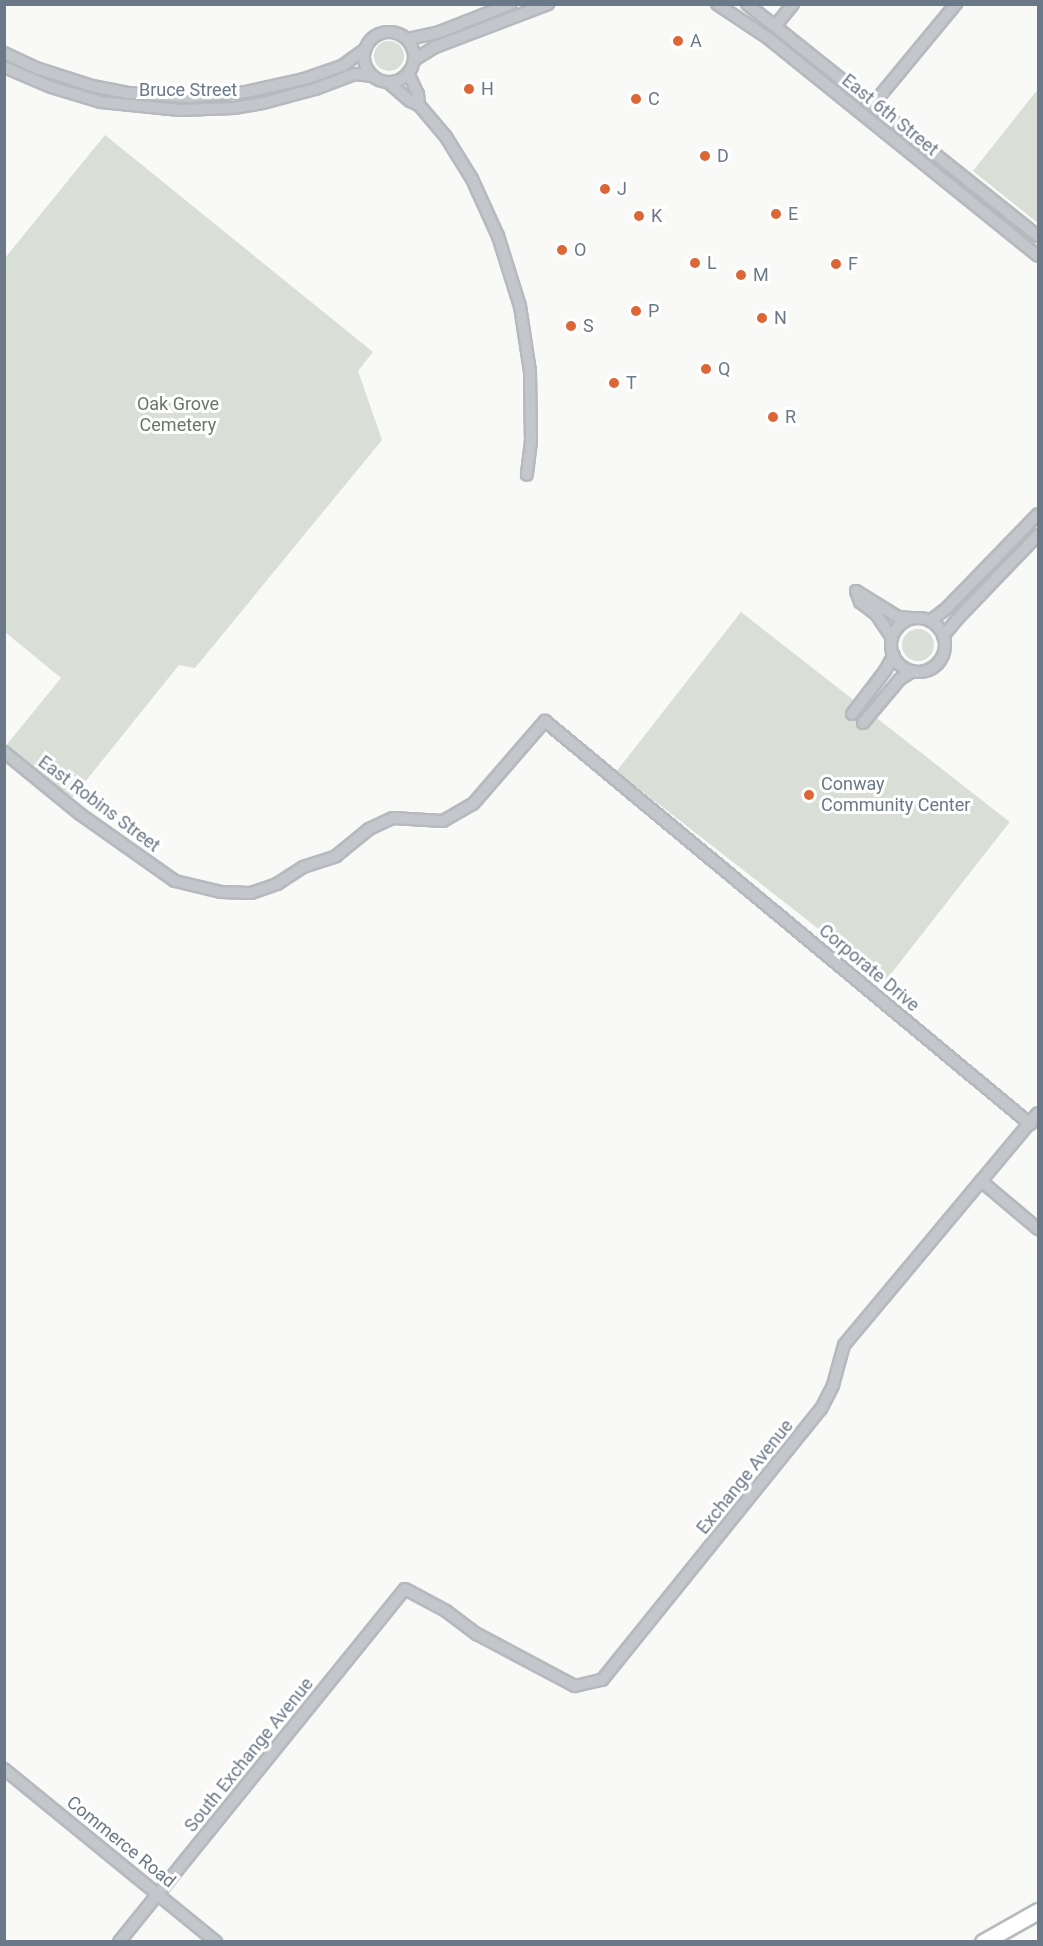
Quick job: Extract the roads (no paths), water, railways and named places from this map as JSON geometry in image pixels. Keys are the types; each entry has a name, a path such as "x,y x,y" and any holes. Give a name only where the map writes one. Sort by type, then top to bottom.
{"highway":[{"path":"983,1941 1038,1911"}],"street":[{"path":"408,39 436,33 511,4"},
{"path":"414,60 435,47 548,4"},
{"name":"East 6th Street","path":"717,4 768,38 1038,256"},
{"name":"East 6th Street","path":"747,4 1038,236"},
{"path":"776,25 793,4"},
{"path":"874,104 956,4"},
{"path":"388,82 399,80 408,74 414,60 413,49 408,39 398,33 386,31 375,35 365,49 364,61 372,76 388,82 410,101 419,105 446,137 472,180 498,236 520,306 530,371 531,441 527,475"},
{"name":"Bruce Street","path":"4,53 69,80 129,93 189,97 271,88 342,66 365,49"},
{"name":"Bruce Street","path":"4,67 84,98 159,110 234,108 294,96 355,74 372,76"},
{"path":"36,68 76,87 84,98 93,92 125,97 129,93"},
{"path":"408,74 418,94 419,105"},
{"path":"930,621 947,608 1038,514"},
{"path":"943,636 957,618 1038,535"},
{"path":"863,723 900,679 913,671 930,669 937,664 945,650 943,636 930,621 898,617 856,591 860,602 876,614 892,638 894,655 898,663 913,671"},
{"path":"892,638 900,625 915,618"},
{"path":"852,714 885,672 894,655"},
{"name":"Corporate Drive","path":"175,881 221,892 251,893 277,885 303,867 336,856 369,829 393,818 443,821 473,804 544,721 688,838 1030,1124"},
{"name":"East Robins Street","path":"4,752 80,814 175,881"},
{"name":"Exchange Avenue","path":"405,1589 446,1611 477,1634 575,1686 602,1680 821,1409 833,1385 844,1345 1038,1113"},
{"path":"981,1181 1038,1230"},
{"name":"South Exchange Avenue","path":"119,1941 405,1589"},
{"name":"Commerce Road","path":"4,1769 216,1941"}],"place":[{"name":"A","path":"678,41"},
{"name":"H","path":"469,89"},
{"name":"C","path":"636,99"},
{"name":"D","path":"705,156"},
{"name":"J","path":"605,189"},
{"name":"E","path":"776,214"},
{"name":"K","path":"639,216"},
{"name":"O","path":"562,250"},
{"name":"L","path":"695,263"},
{"name":"F","path":"836,264"},
{"name":"M","path":"741,275"},
{"name":"P","path":"636,311"},
{"name":"N","path":"762,318"},
{"name":"S","path":"571,326"},
{"name":"Q","path":"706,369"},
{"name":"T","path":"614,383"},
{"name":"R","path":"773,417"},
{"name":"Conway Community Center","path":"809,795"}],"park label":[{"name":"Oak Grove Cemetery","path":"178,415"}]}
